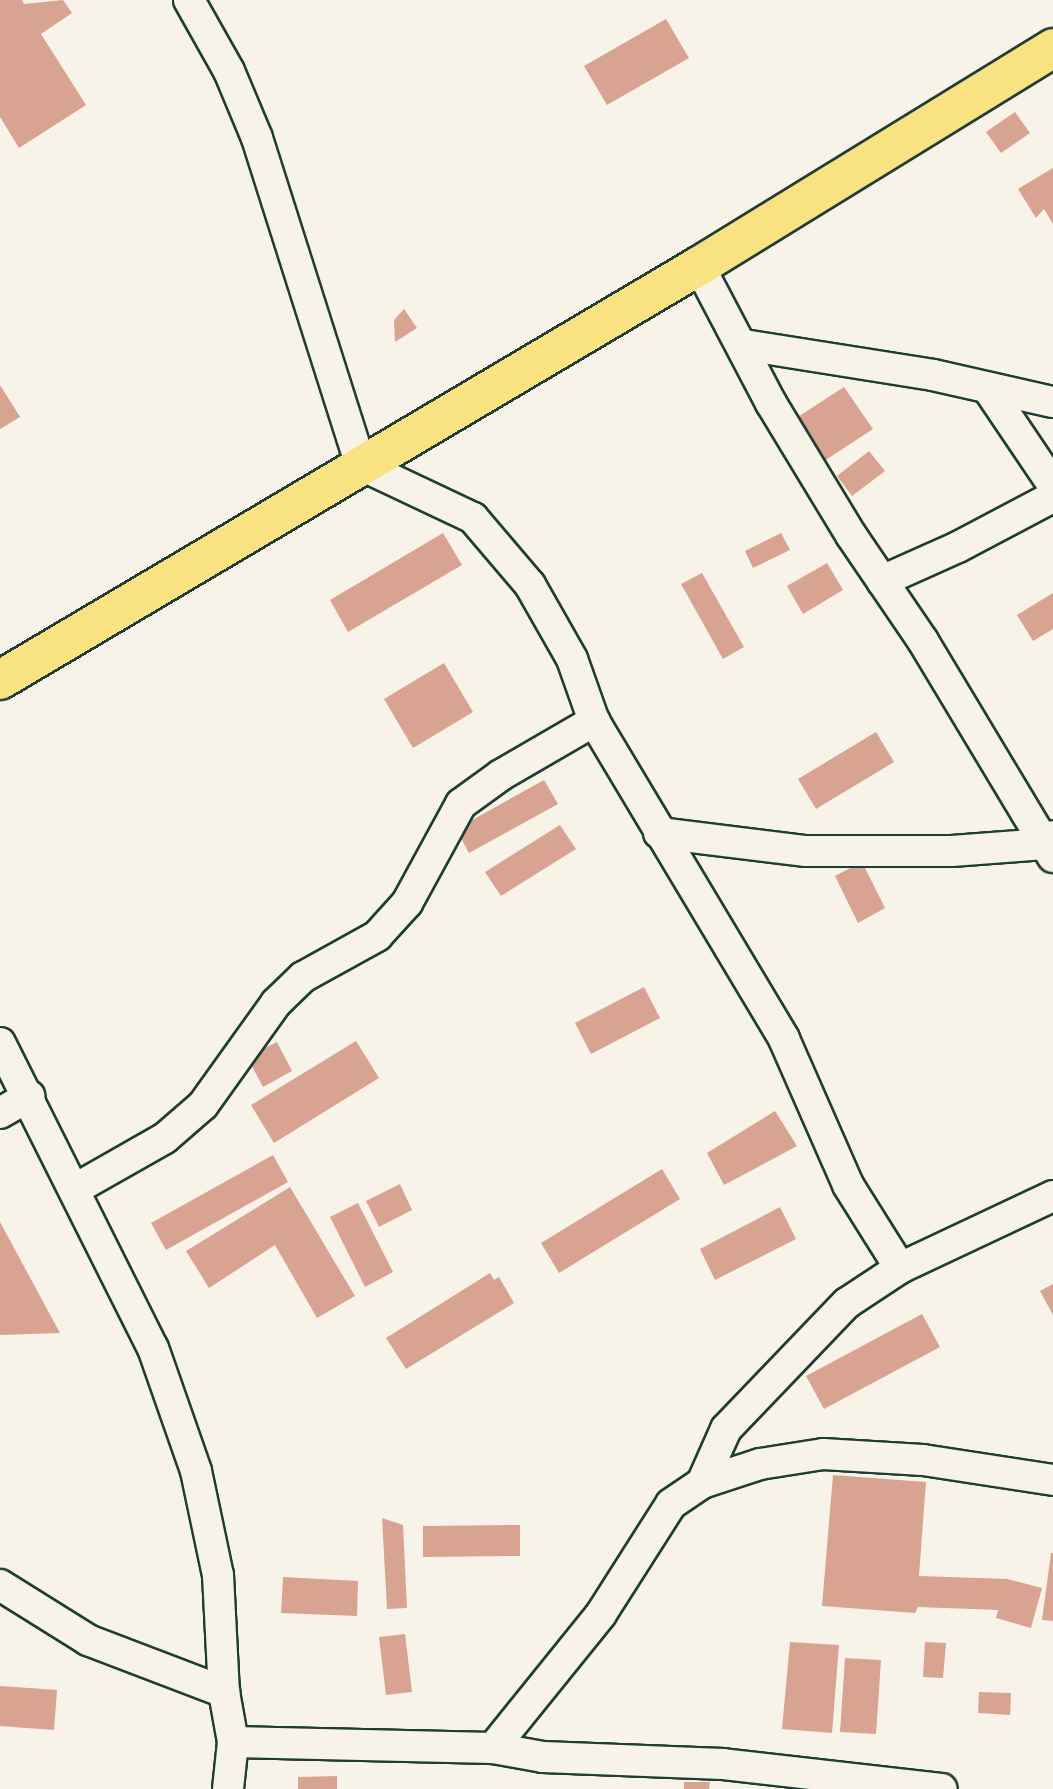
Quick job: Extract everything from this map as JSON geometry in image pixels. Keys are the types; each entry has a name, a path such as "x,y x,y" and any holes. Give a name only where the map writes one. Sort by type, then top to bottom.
{"main road":[{"path":"0,680 699,266 1053,48"}],"street":[{"path":"189,0 229,71 257,138 361,465 473,518 530,585 572,659 594,720 784,1039 848,1185 900,1268"},
{"path":"659,833 806,851 952,851 1050,846 771,403 744,345 699,266"},
{"path":"744,345 933,375 989,390 1053,402"},
{"path":"989,390 1053,485"},
{"path":"882,581 958,547 1053,497"},
{"path":"77,1188 165,1138 203,1105 276,1003 303,977 377,936 408,903 461,804 501,775 594,720"},
{"path":"0,1043 77,1188 153,1348 196,1471 218,1575 223,1692 233,1742 228,1789"},
{"path":"0,1113 30,1096"},
{"path":"702,1483 726,1429 753,1397 847,1303 900,1268 1053,1196"},
{"path":"493,1748 601,1614 671,1504 702,1483 760,1464 823,1454 923,1460 1053,1480"},
{"path":"0,1585 88,1640 223,1692"},
{"path":"233,1742 493,1748 543,1756 723,1763 942,1789"}],"building":[{"path":"0,0 22,0 24,4 63,0 72,13 41,34 86,105 19,148 0,117"},
{"path":"666,19 689,58 607,105 584,66"},
{"path":"1015,112 1030,133 1001,153 986,132"},
{"path":"1053,168 1053,224 1044,209 1036,218 1018,189"},
{"path":"404,309 417,328 395,342 394,320"},
{"path":"0,385 20,417 0,429"},
{"path":"844,387 873,429 815,467 787,424"},
{"path":"869,451 885,471 852,496 837,476"},
{"path":"443,533 462,565 348,632 330,600"},
{"path":"781,533 790,550 753,568 745,551"},
{"path":"827,563 843,590 803,614 787,586"},
{"path":"702,573 744,647 723,659 681,584"},
{"path":"1053,593 1053,629 1033,641 1017,615"},
{"path":"444,663 473,712 413,748 384,699"},
{"path":"876,732 894,762 816,809 798,779"},
{"path":"544,780 558,804 469,853 456,829"},
{"path":"560,825 576,849 501,896 485,872"},
{"path":"862,862 885,908 858,923 835,876"},
{"path":"644,987 660,1018 591,1054 575,1023"},
{"path":"356,1041 379,1078 274,1143 251,1105"},
{"path":"277,1042 292,1071 263,1087 247,1057"},
{"path":"775,1111 797,1146 724,1185 707,1153"},
{"path":"273,1155 288,1182 166,1250 151,1223"},
{"path":"662,1169 680,1199 559,1273 541,1243"},
{"path":"400,1184 412,1210 379,1227 366,1201"},
{"path":"290,1187 355,1296 317,1318 275,1245 209,1288 186,1251"},
{"path":"358,1203 393,1272 365,1287 330,1217"},
{"path":"780,1207 796,1239 715,1280 700,1249"},
{"path":"0,1222 60,1333 0,1335"},
{"path":"490,1273 494,1280 499,1277 514,1303 406,1369 386,1338"},
{"path":"1053,1284 1053,1315 1040,1291"},
{"path":"922,1314 940,1347 824,1409 806,1376"},
{"path":"833,1475 926,1482 919,1576 1007,1579 1042,1588 1031,1628 996,1618 998,1610 918,1607 915,1613 822,1606"},
{"path":"382,1518 403,1525 407,1608 387,1609"},
{"path":"520,1525 520,1556 423,1557 423,1526"},
{"path":"1053,1553 1053,1621 1042,1620"},
{"path":"283,1577 358,1581 357,1616 281,1613"},
{"path":"405,1634 412,1692 386,1695 379,1637"},
{"path":"790,1642 839,1645 832,1733 782,1729"},
{"path":"925,1642 946,1643 943,1678 923,1677"},
{"path":"845,1658 881,1660 876,1734 840,1732"},
{"path":"0,1686 57,1690 54,1730 0,1726"},
{"path":"979,1692 1011,1693 1010,1715 978,1713"},
{"path":"337,1776 337,1789 298,1789 298,1777"},
{"path":"684,1782 710,1782 709,1789 684,1789"}]}
